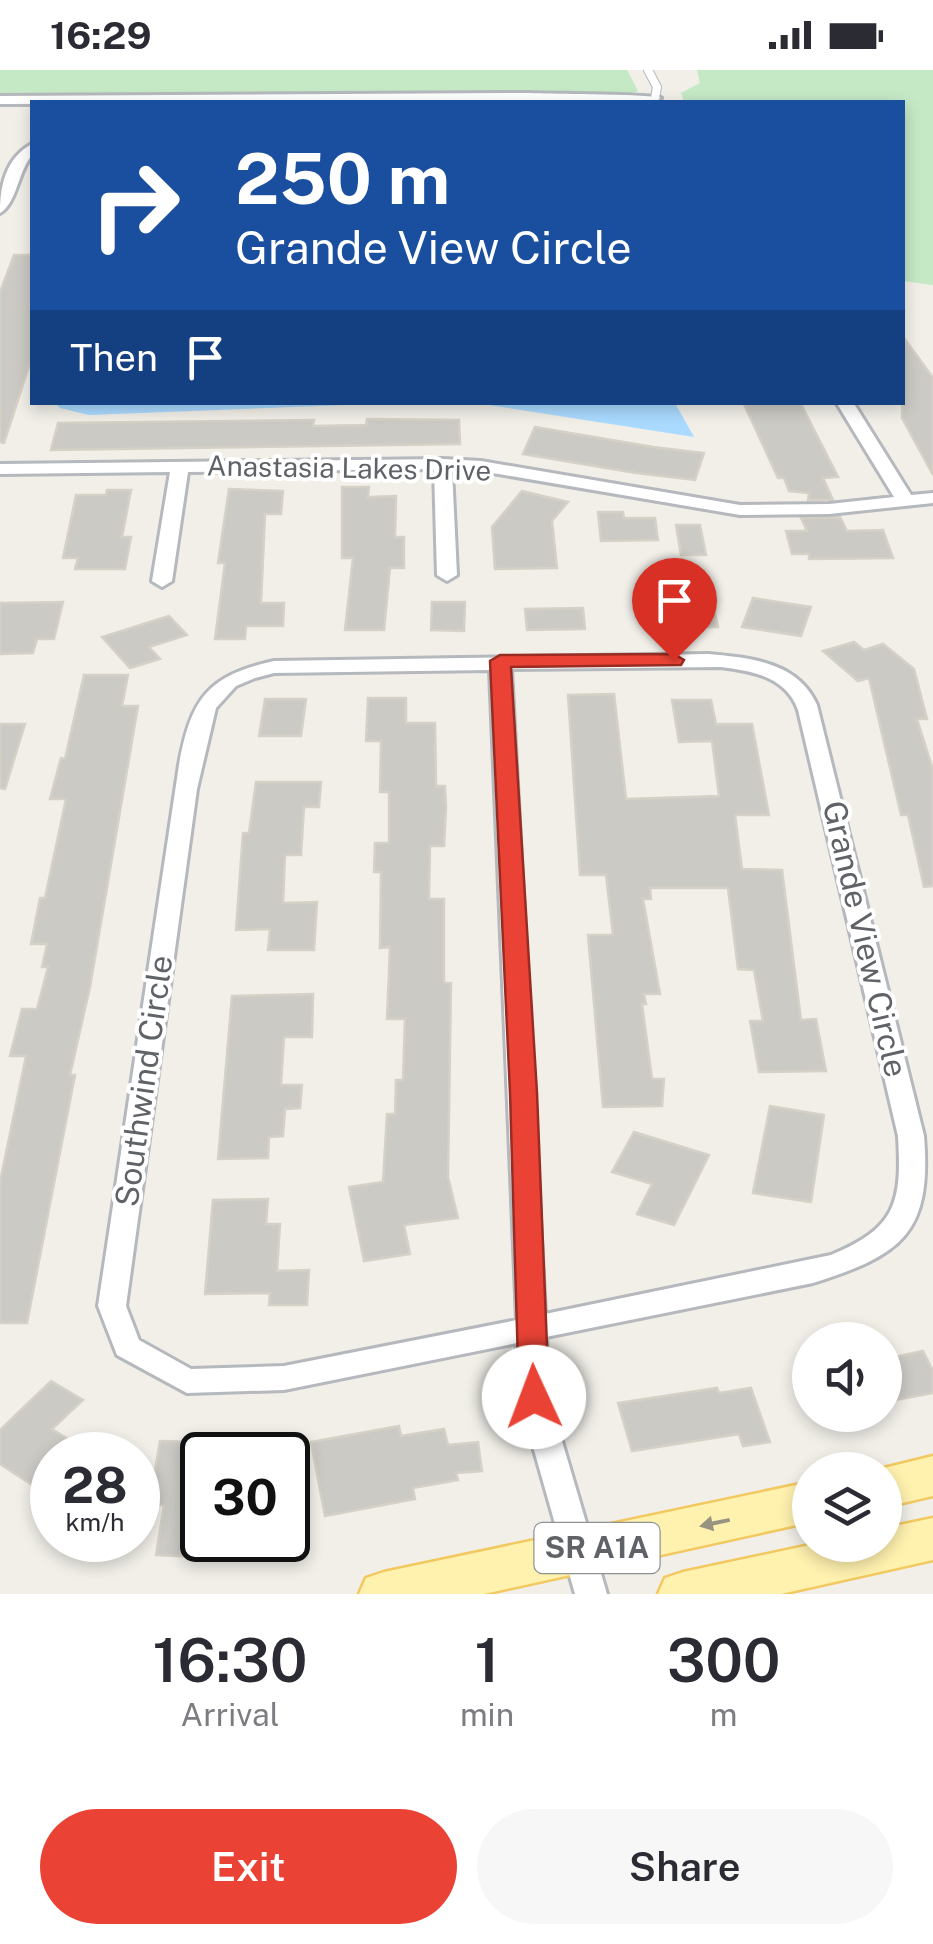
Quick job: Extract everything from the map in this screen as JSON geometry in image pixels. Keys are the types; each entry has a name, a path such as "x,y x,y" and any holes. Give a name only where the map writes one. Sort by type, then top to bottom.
{"main road":[{"path":"902,1482 933,1476"},
{"name":"SR A1A","path":"384,1594 585,1573 792,1508"},
{"name":"SR A1A","path":"683,1594 933,1539"}],"street":[{"path":"640,100 654,98"},
{"path":"0,100 30,100"},
{"path":"189,100 607,100"},
{"path":"0,210 16,165 30,150"},
{"path":"846,405 906,502"},
{"path":"443,464 448,574"},
{"name":"Anastasia Lakes Drive","path":"0,469 443,464 481,466 740,510 828,510 933,498"},
{"path":"162,581 180,466"},
{"path":"500,661 524,1093 534,1397 585,1573"},
{"name":"Southwind Circle","path":"500,661 328,664 249,671 218,687 200,712 112,1306 126,1347 148,1362 200,1383 284,1378 532,1329"},
{"name":"Grande View Circle","path":"500,661 741,662 773,671 801,693 815,730 862,918 915,1166 912,1199 900,1229 858,1258 813,1272 532,1329"}],"lane":[{"path":"648,70 657,87 654,98"}],"green space":[{"path":"0,70 627,70 638,91 626,97 555,92 0,95"},
{"path":"697,70 933,70 933,285 905,281 905,100 683,100 681,93 700,83"}],"water":[{"path":"57,405 346,405 89,415"},
{"path":"489,405 676,405 694,437"}],"building":[{"path":"14,255 30,255 30,363 4,443 0,442 0,292"},
{"path":"905,339 933,378 933,475 902,418"},
{"path":"744,405 802,405 838,477 823,478 833,500 808,500 809,493 789,491 784,478 778,478"},
{"path":"367,419 459,420 460,444 51,450 58,423 314,420 313,426 366,425"},
{"path":"535,427 704,453 695,480 636,473 523,454"},
{"path":"342,487 369,487 368,497 396,496 395,537 404,537 404,568 390,568 384,630 345,630 353,558 342,558"},
{"path":"229,489 283,491 281,514 265,514 261,603 284,603 283,626 246,626 245,639 215,639 225,563 218,563"},
{"path":"107,490 131,490 122,537 131,537 125,569 75,569 78,558 63,558 76,495 106,495"},
{"path":"522,491 568,502 552,521 557,568 495,569 492,527"},
{"path":"598,512 623,512 624,518 655,518 658,540 601,541"},
{"path":"840,517 847,531 883,530 893,558 809,559 809,554 792,554 786,531 807,531 801,518"},
{"path":"676,525 700,525 706,555 681,555"},
{"path":"711,595 718,627 660,628 657,607 668,607 668,596"},
{"path":"753,598 811,607 801,636 742,627"},
{"path":"63,602 54,639 37,639 33,653 0,654 0,603"},
{"path":"432,602 465,602 464,631 431,630"},
{"path":"583,608 585,629 527,630 525,609"},
{"path":"169,616 187,635 149,647 160,659 130,668 102,637"},
{"path":"854,642 864,650 883,644 914,669 927,719 917,719 933,770 933,886 924,887 908,815 901,815 869,678 858,681 823,651"},
{"path":"84,675 128,675 122,706 138,706 90,987 70,1075 75,1075 27,1323 0,1323 0,1182 26,1056 10,1056 22,1009 37,1009 48,967 42,967 47,944 31,944 66,799 50,799 61,758 65,759"},
{"path":"614,694 626,799 719,796 712,741 679,742 672,700 711,700 716,724 752,724 769,815 735,815 742,869 782,870 801,1020 816,1019 826,1071 759,1072 750,1021 763,1021 754,970 738,969 728,888 650,888 651,899 643,899 660,994 644,994 646,1004 642,1004 652,1079 664,1079 662,1106 603,1107 588,935 613,935 606,875 580,875 568,695"},
{"path":"368,698 406,698 406,723 435,723 436,786 445,786 446,807 444,846 430,846 429,899 444,899 444,983 451,983 448,1177 458,1218 404,1225 410,1254 364,1261 349,1187 383,1182 387,1114 395,1114 396,1080 403,1080 405,1019 387,1019 390,947 380,948 381,872 374,872 375,843 389,843 389,792 380,792 381,741 366,741"},
{"path":"265,699 306,699 301,736 259,736"},
{"path":"0,724 25,724 5,789 0,788"},
{"path":"256,782 321,782 319,807 304,807 301,855 285,855 283,903 317,902 314,950 268,950 270,929 236,930 243,833 249,833"},
{"path":"313,994 312,1037 284,1037 281,1085 302,1085 300,1108 285,1109 283,1136 269,1137 268,1158 218,1159 232,996"},
{"path":"770,1106 824,1115 811,1202 753,1193"},
{"path":"634,1132 709,1155 674,1225 637,1214 652,1184 612,1172"},
{"path":"268,1199 266,1224 280,1224 277,1271 309,1270 307,1305 269,1305 270,1293 205,1294 213,1200"},
{"path":"923,1351 933,1371 933,1393 902,1399 902,1355"},
{"path":"51,1381 83,1400 52,1429 57,1432 30,1432 30,1484 0,1464 0,1430"},
{"path":"717,1388 719,1393 751,1388 770,1442 743,1446 739,1434 632,1451 618,1403"},
{"path":"399,1426 401,1436 444,1429 448,1445 478,1442 482,1471 456,1473 458,1480 413,1488 415,1499 325,1516 311,1442"},
{"path":"160,1441 180,1442 180,1556 160,1555 164,1505 160,1505"}],"route":[{"path":"534,1397 524,1093 500,661 674,660"}]}
